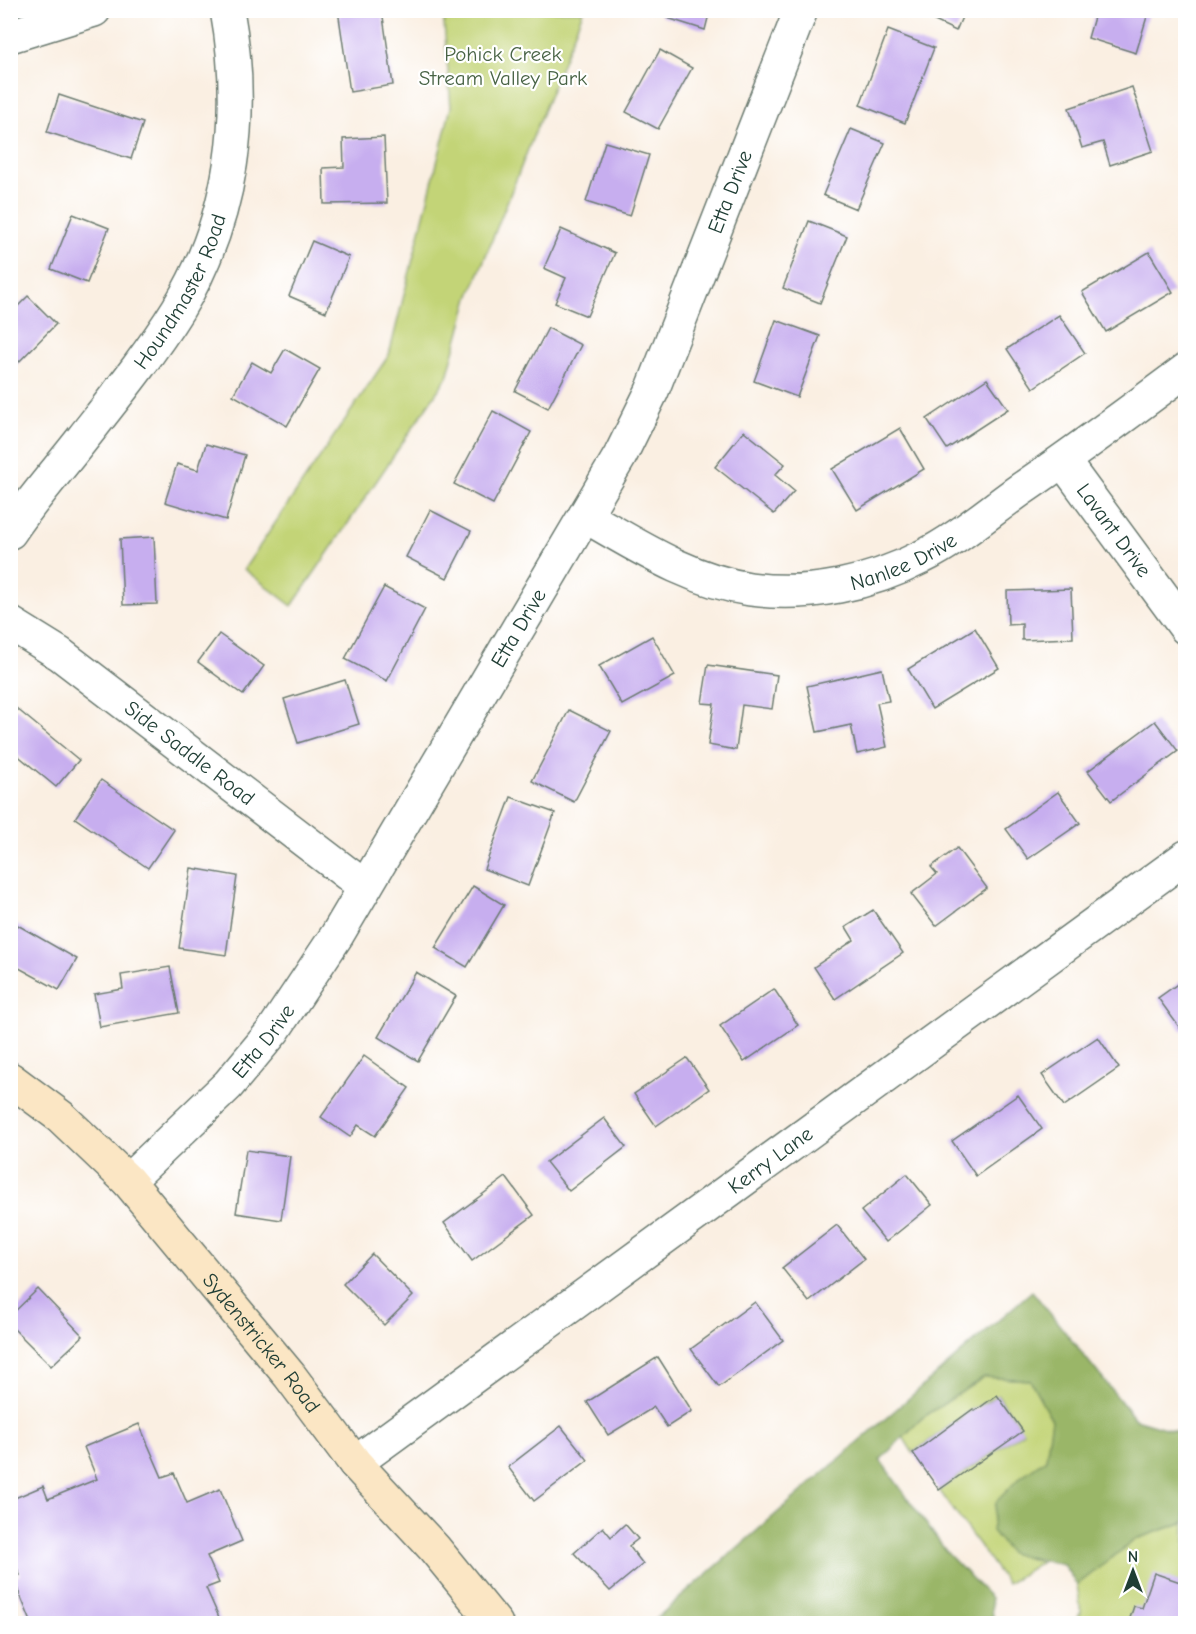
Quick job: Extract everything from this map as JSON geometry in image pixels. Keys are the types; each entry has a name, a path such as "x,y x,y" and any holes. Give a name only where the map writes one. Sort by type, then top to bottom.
{"main road":[{"name":"Sydenstricker Road","path":"10,1078 61,1117 128,1181 290,1376 356,1463 434,1548 496,1623"}],"street":[{"path":"10,36 94,10"},
{"name":"Houndmaster Road","path":"10,532 133,373 178,309 199,270 215,231 233,153 237,102 234,50 227,10"},
{"name":"Etta Drive","path":"128,1181 228,1085 273,1031 337,935 620,456 652,392 801,10"},
{"name":"Nanlee Drive","path":"585,516 677,568 749,589 772,591 826,588 878,577 924,556 1063,461 1185,370"},
{"name":"Lavant Drive","path":"1063,461 1185,627"},
{"name":"Side Saddle Road","path":"10,622 60,654 365,887"},
{"name":"Kerry Lane","path":"356,1463 1185,857"}],"green space":[{"name":"Pohick Creek Stream Valley Park","path":"443,11 583,11 469,298 447,377 292,606 244,569 389,355 451,107"},
{"path":"1032,1291 1135,1419 1185,1434 1185,1522 1136,1539 1077,1585 1064,1565 1010,1553 992,1531 996,1502 1018,1479 1046,1459 1052,1420 1030,1380 984,1377 922,1418 880,1460 948,1554 991,1598 993,1617 967,1624 651,1623"},
{"path":"984,1377 1030,1380 1052,1420 1046,1459 1018,1479 1011,1553 1041,1562 1007,1584 939,1490 1023,1432 998,1395 973,1409 913,1453 903,1437 922,1418"},
{"path":"1185,1522 1185,1623 1073,1624 1081,1612 1077,1585 1136,1539"}],"building":[{"path":"338,10 382,10 393,85 350,92"},
{"path":"663,10 710,10 705,30 661,16"},
{"path":"911,10 965,10 956,31"},
{"path":"1096,10 1149,10 1136,53 1088,38"},
{"path":"888,30 934,48 905,123 860,105"},
{"path":"660,50 692,68 658,129 626,112"},
{"path":"1132,87 1153,151 1110,165 1103,142 1082,148 1069,108"},
{"path":"59,95 143,123 131,159 47,132"},
{"path":"851,129 885,143 856,209 823,195"},
{"path":"384,137 387,203 324,204 323,168 344,167 343,139"},
{"path":"605,142 649,155 630,216 586,202"},
{"path":"73,214 109,228 87,283 51,269"},
{"path":"809,221 847,236 820,303 783,288"},
{"path":"561,229 615,253 587,316 555,303 566,278 544,268"},
{"path":"312,241 349,257 326,312 289,296"},
{"path":"1149,252 1173,292 1106,332 1082,292"},
{"path":"28,296 56,324 12,369 10,314"},
{"path":"1059,315 1085,353 1033,388 1007,349"},
{"path":"776,320 820,336 797,397 754,381"},
{"path":"548,328 581,345 548,408 515,391"},
{"path":"285,349 320,369 287,426 233,395 252,362 271,373"},
{"path":"987,379 1008,409 947,449 927,419"},
{"path":"493,411 531,432 493,504 454,484"},
{"path":"900,428 924,469 857,510 832,469"},
{"path":"744,431 785,464 775,475 794,491 774,514 715,467"},
{"path":"206,444 245,455 226,520 165,502 177,464 198,470"},
{"path":"430,510 471,531 447,578 406,557"},
{"path":"154,537 157,604 123,605 120,539"},
{"path":"384,587 425,609 387,681 345,659"},
{"path":"1071,589 1073,638 1022,640 1022,624 1008,625 1007,591"},
{"path":"975,628 999,668 932,709 908,669"},
{"path":"219,634 264,666 243,695 198,662"},
{"path":"652,636 675,676 622,705 599,666"},
{"path":"708,665 777,675 772,709 742,705 736,750 708,745 714,704 702,703"},
{"path":"882,669 889,701 877,703 887,747 857,754 851,725 817,732 807,686"},
{"path":"345,680 359,724 298,743 284,699"},
{"path":"16,708 79,760 56,787 10,749 10,714"},
{"path":"569,710 611,731 574,802 532,781"},
{"path":"1155,721 1178,751 1111,801 1088,771"},
{"path":"101,780 174,830 148,868 75,818"},
{"path":"1058,792 1080,823 1028,859 1006,829"},
{"path":"511,797 555,813 528,886 484,869"},
{"path":"957,848 987,888 936,926 911,894 937,874 931,867"},
{"path":"191,868 237,876 226,955 179,948"},
{"path":"473,886 504,905 467,967 435,948"},
{"path":"873,910 903,953 835,999 814,967 854,940 846,927"},
{"path":"14,923 77,959 59,990 10,963 10,929"},
{"path":"170,967 179,1013 100,1027 94,994 123,989 121,975"},
{"path":"416,972 456,996 418,1061 378,1037"},
{"path":"1186,978 1186,1028 1182,1031 1158,998"},
{"path":"774,989 798,1025 744,1062 720,1026"},
{"path":"1098,1037 1119,1068 1064,1106 1042,1075"},
{"path":"364,1056 409,1088 375,1136 358,1125 350,1137 321,1117"},
{"path":"687,1058 709,1089 656,1126 634,1094"},
{"path":"1018,1095 1042,1129 976,1176 952,1141"},
{"path":"604,1118 626,1147 569,1191 546,1162"},
{"path":"246,1150 290,1156 281,1220 236,1213"},
{"path":"907,1174 932,1205 886,1242 861,1211"},
{"path":"506,1177 534,1215 472,1261 444,1223"},
{"path":"837,1225 864,1259 809,1302 782,1268"},
{"path":"372,1254 413,1296 384,1325 343,1284"},
{"path":"38,1289 83,1336 51,1366 10,1325 10,1316"},
{"path":"755,1302 783,1340 719,1387 691,1349"},
{"path":"658,1357 692,1411 667,1427 654,1407 608,1435 587,1402"},
{"path":"997,1395 1023,1431 939,1490 913,1453 973,1409 975,1411"},
{"path":"139,1424 162,1477 174,1473 187,1503 220,1489 242,1541 207,1556 219,1583 206,1588 222,1624 32,1624 13,1578 20,1575 10,1552 10,1500 43,1486 48,1499 97,1479 84,1447"},
{"path":"561,1426 588,1460 534,1501 508,1467"},
{"path":"625,1524 638,1539 629,1546 643,1564 610,1591 574,1553 603,1527 611,1537"},
{"path":"1154,1573 1186,1584 1183,1624 1128,1624 1134,1606 1142,1608"}]}
